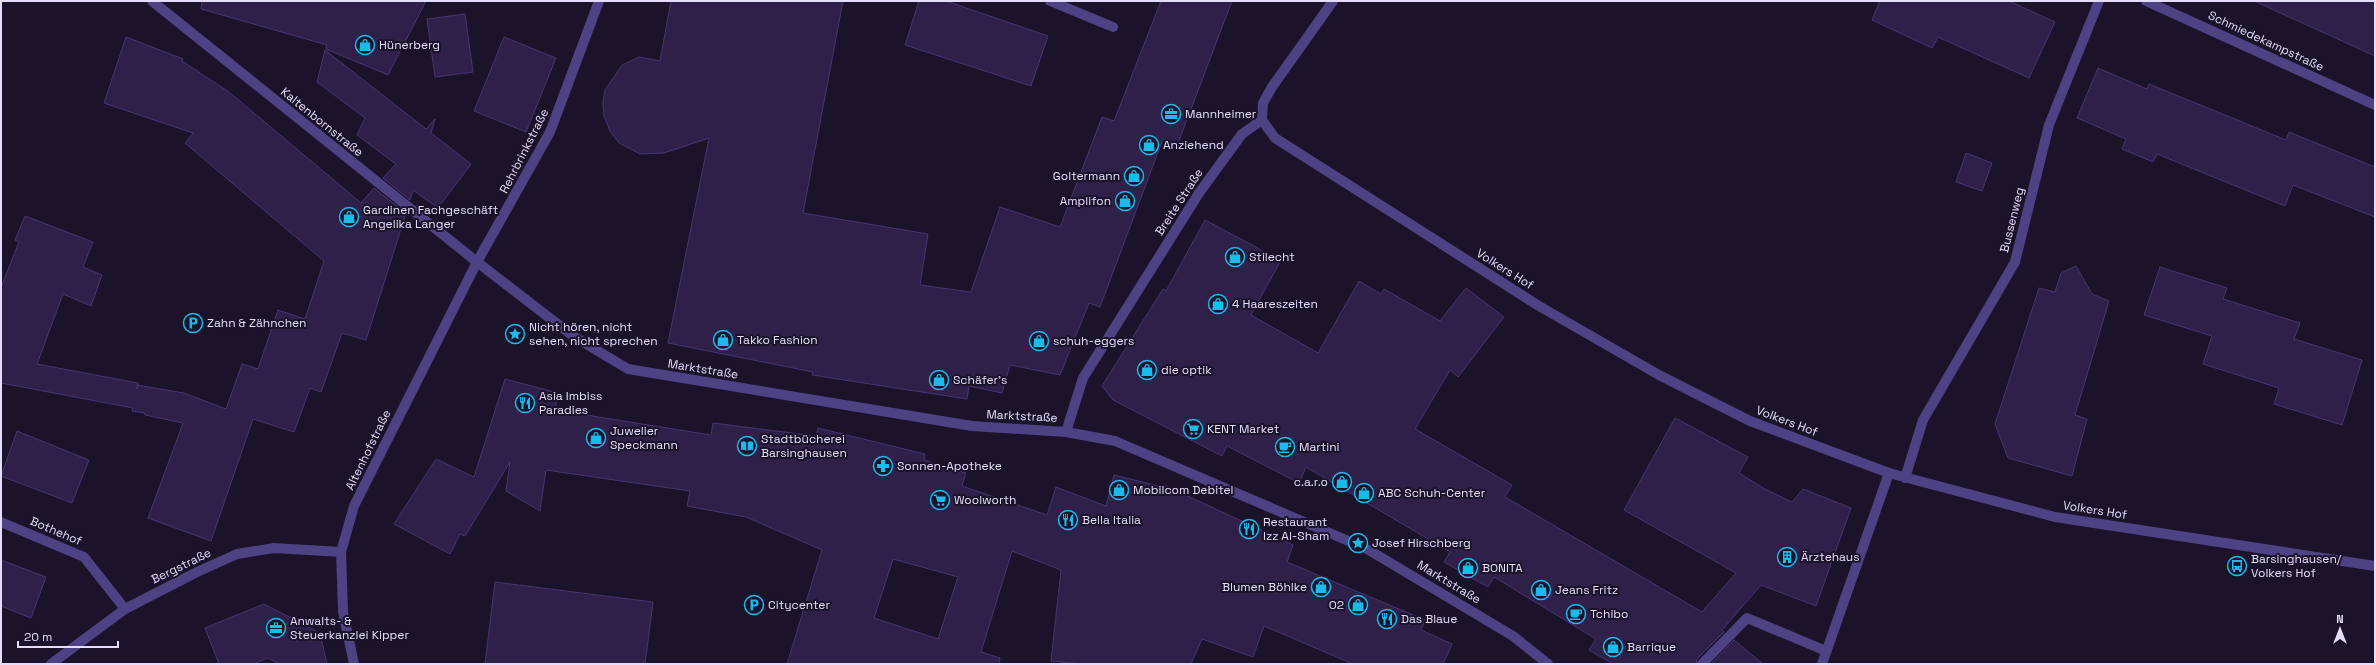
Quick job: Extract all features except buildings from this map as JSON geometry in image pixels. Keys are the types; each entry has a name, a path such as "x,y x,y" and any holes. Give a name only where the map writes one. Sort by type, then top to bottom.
{"street":[{"name":"Kaltenbornstraße","path":"152,1 477,262"},
{"name":"Rehrbrinkstraße","path":"477,262 550,132 599,1"},
{"path":"1050,1 1113,27"},
{"path":"1262,120 1263,103 1272,87 1333,1"},
{"name":"Bussenweg","path":"1905,478 1923,420 2014,262 2049,125 2099,1"},
{"name":"Schmiedekampstraße","path":"2146,1 2375,105"},
{"name":"Breite Straße","path":"1066,432 1083,378 1198,193 1242,134 1262,120"},
{"name":"Volkers Hof","path":"1262,120 1275,138 1539,306 1658,375 1750,421 1889,474 2055,517 2375,566"},
{"name":"Marktstraße","path":"477,262 573,336 628,369 972,426 1066,432 1115,441 1367,549 1513,636 1548,664"},
{"name":"Altenhofstraße","path":"354,664 343,612 341,552 354,506 477,262"},
{"path":"1822,664 1889,474"},
{"name":"Bothehof","path":"1,522 84,557 125,609"},
{"name":"Bergstraße","path":"51,664 125,609 197,572 237,554 274,548 341,552"},
{"path":"1702,664 1746,618 1826,651"}],"place":[{"name":"Hünerberg","path":"365,45"},
{"name":"Mannheimer","path":"1171,114"},
{"name":"Anziehend","path":"1149,145"},
{"name":"Goltermann","path":"1134,176"},
{"name":"Amplifon","path":"1125,201"},
{"name":"Gardinen Fachgeschäft Angelika Langer","path":"349,217"},
{"name":"Stilecht","path":"1235,257"},
{"name":"4 Haareszeiten","path":"1218,304"},
{"name":"Zahn & Zähnchen","path":"193,323"},
{"name":"Nicht hören, nicht sehen, nicht sprechen","path":"515,334"},
{"name":"Takko Fashion","path":"723,340"},
{"name":"schuh-eggers","path":"1039,341"},
{"name":"die optik","path":"1147,370"},
{"name":"Schäfer's","path":"939,380"},
{"name":"Asia Imbiss Paradies","path":"525,403"},
{"name":"KENT Market","path":"1193,429"},
{"name":"Juwelier Speckmann","path":"596,438"},
{"name":"Stadtbücherei Barsinghausen","path":"747,446"},
{"name":"Martini","path":"1285,447"},
{"name":"Sonnen-Apotheke","path":"883,466"},
{"name":"c.a.r.o","path":"1342,482"},
{"name":"Mobilcom Debitel","path":"1119,490"},
{"name":"ABC Schuh-Center","path":"1364,493"},
{"name":"Woolworth","path":"940,500"},
{"name":"Bella Italia","path":"1068,520"},
{"name":"Restaurant Izz Al-Sham","path":"1249,529"},
{"name":"Josef Hirschberg","path":"1358,543"},
{"name":"Ärztehaus","path":"1787,557"},
{"name":"Barsinghausen/ Volkers Hof","path":"2237,566"},
{"name":"BONITA","path":"1468,568"},
{"name":"Blumen Böhlke","path":"1321,587"},
{"name":"Jeans Fritz","path":"1541,590"},
{"name":"Citycenter","path":"754,605"},
{"name":"O2","path":"1358,605"},
{"name":"Tchibo","path":"1576,614"},
{"name":"Das Blaue","path":"1387,619"},
{"name":"Anwalts- & Steuerkanzlei Kipper","path":"276,628"},
{"name":"Barrique","path":"1613,647"}]}
